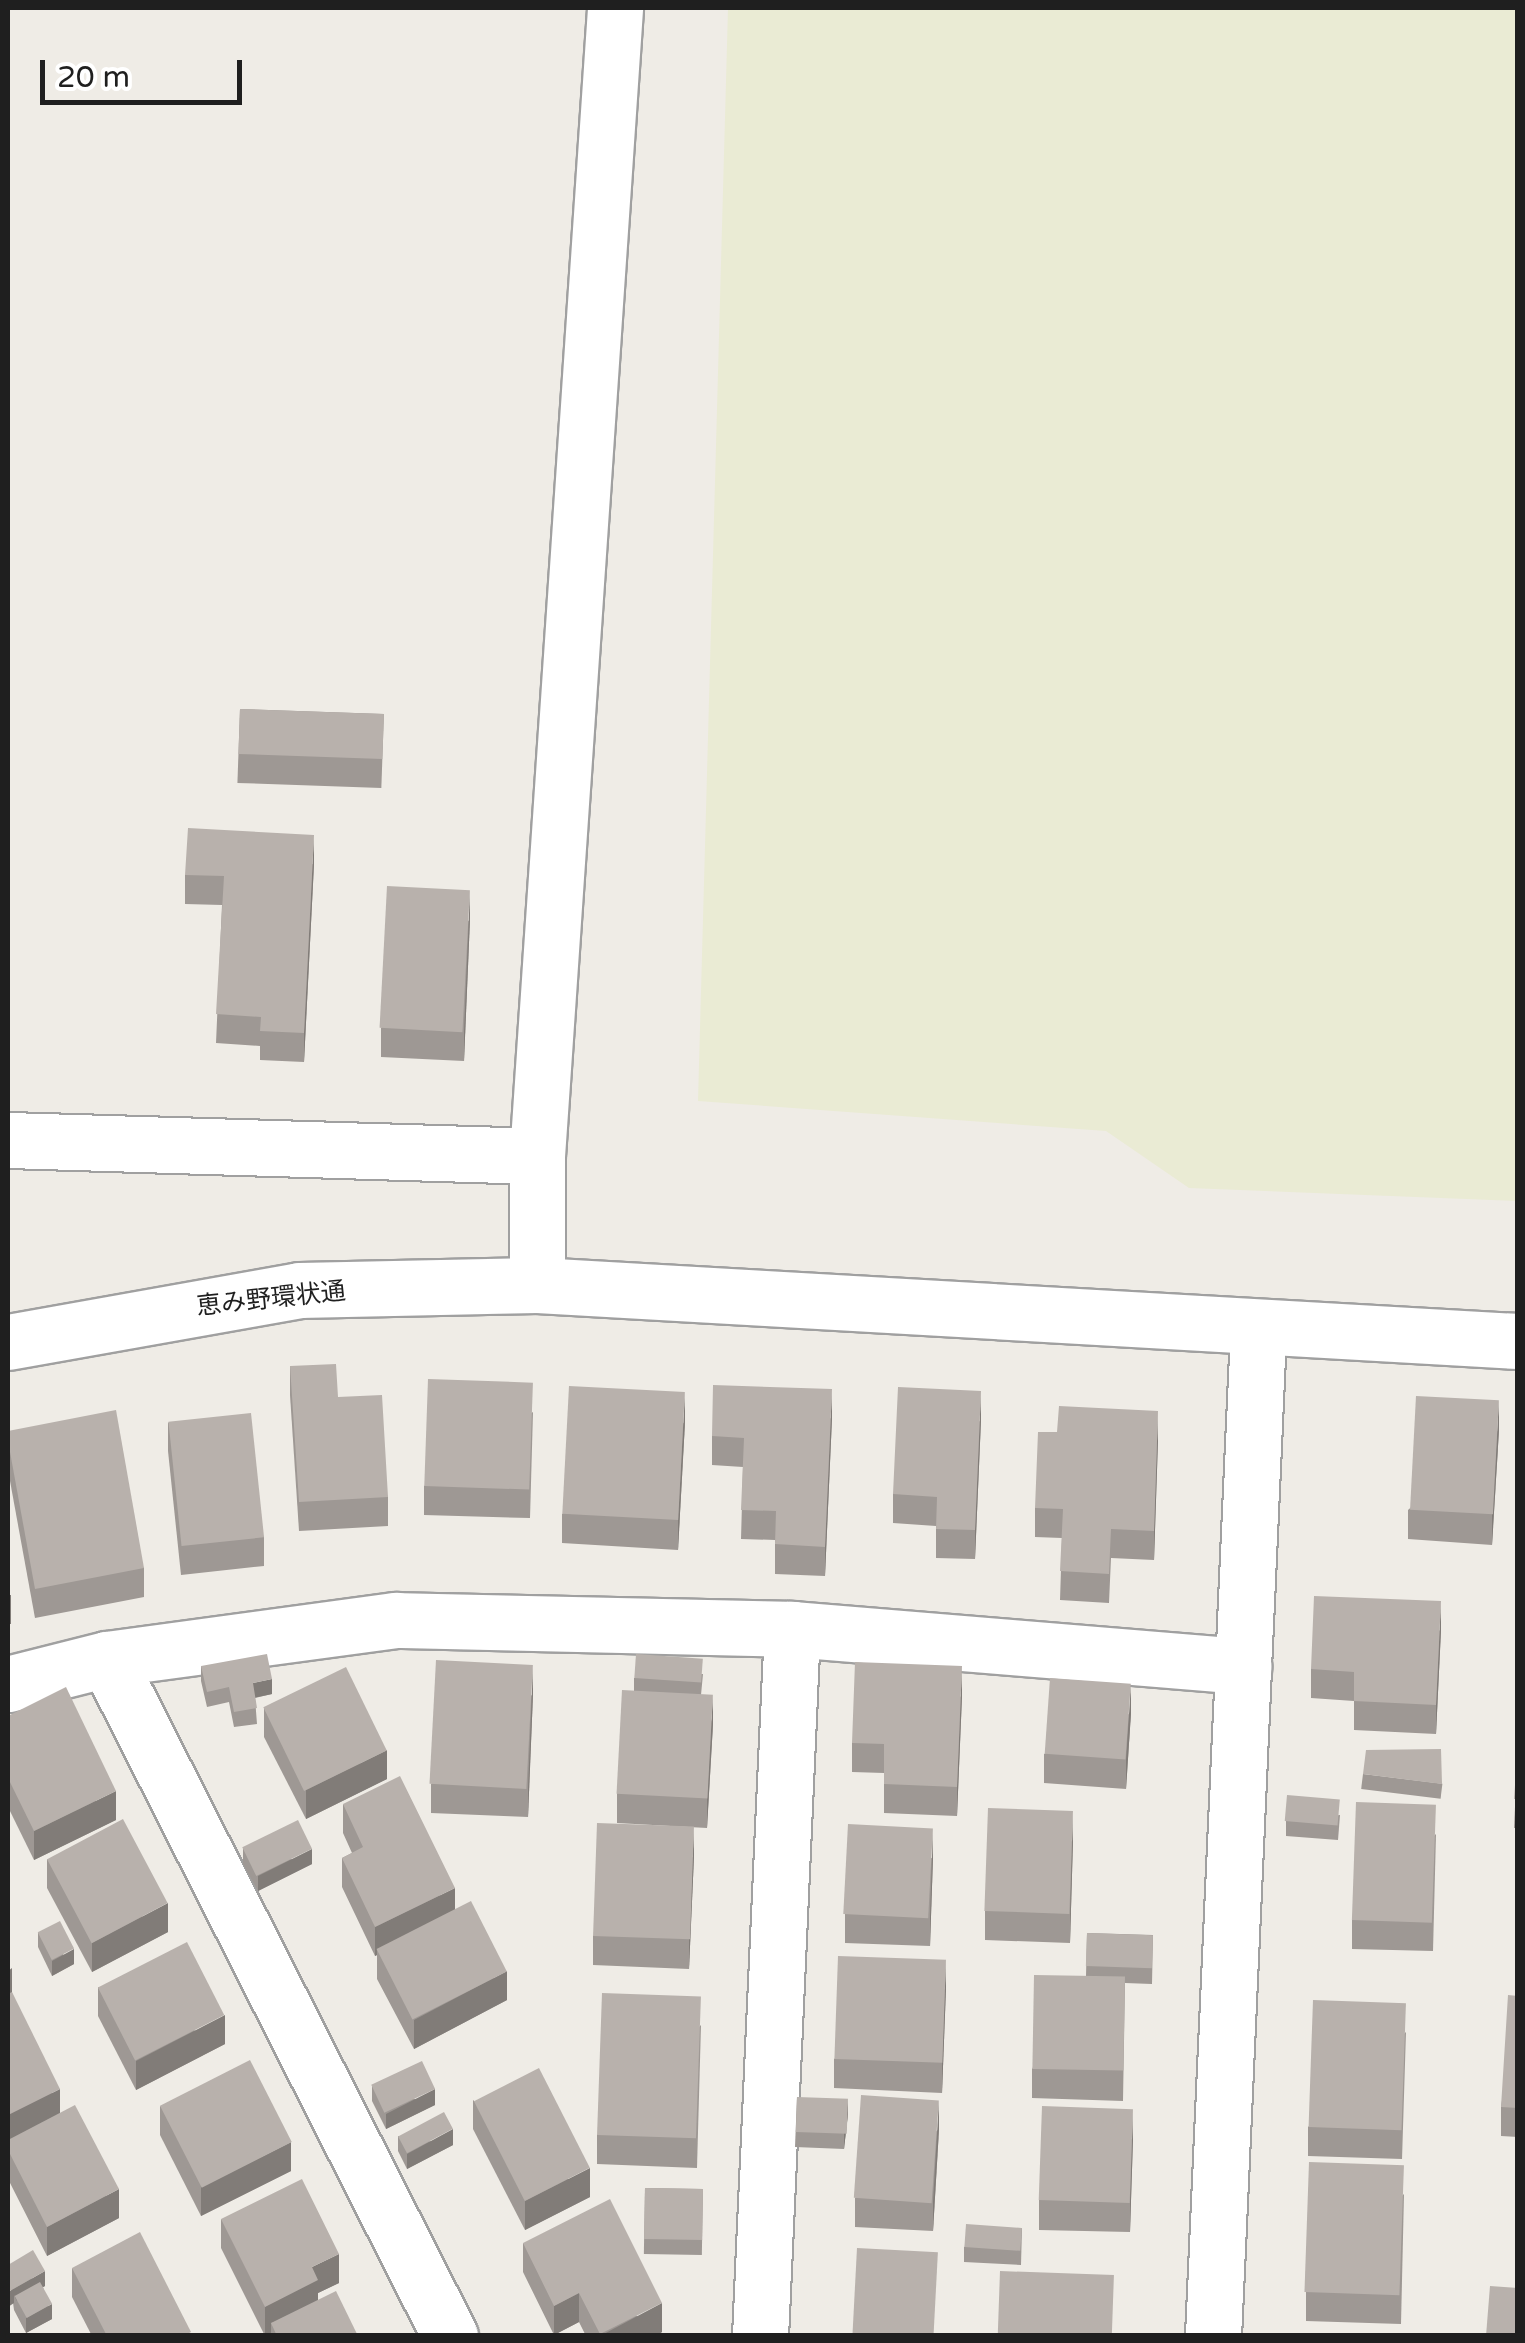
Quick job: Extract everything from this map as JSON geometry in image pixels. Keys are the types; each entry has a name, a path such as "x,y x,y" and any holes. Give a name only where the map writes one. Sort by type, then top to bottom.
{"street":[{"path":"537,1285 537,1156 615,8"},
{"path":"8,1140 537,1156"},
{"name":"恵み野環状通","path":"8,1342 299,1290 537,1285 1258,1333 1518,1341"},
{"path":"1213,2336 1258,1333"},
{"path":"8,1684 107,1659 396,1620 792,1629 1243,1666"},
{"path":"760,2336 792,1629"},
{"path":"107,1659 450,2336"}],"green space":[{"path":"728,8 1517,8 1517,1201 1189,1188 1106,1131 698,1101"}],"building":[{"path":"240,709 384,714 382,759 238,754"},
{"path":"188,828 314,835 304,1033 260,1031 261,1017 216,1014 224,876 185,875"},
{"path":"387,886 470,890 462,1032 380,1028"},
{"path":"336,1364 338,1397 382,1395 388,1497 299,1502 290,1366"},
{"path":"428,1379 533,1383 529,1490 424,1486"},
{"path":"713,1385 832,1389 825,1547 775,1544 776,1511 741,1510 744,1438 712,1436"},
{"path":"569,1386 685,1392 678,1520 562,1514"},
{"path":"898,1387 981,1391 975,1530 936,1529 937,1497 893,1494"},
{"path":"1416,1396 1499,1400 1493,1514 1410,1510"},
{"path":"1059,1406 1158,1411 1154,1531 1111,1529 1109,1574 1060,1571 1063,1509 1035,1508 1038,1432 1057,1432"},
{"path":"116,1410 144,1568 35,1589 8,1431"},
{"path":"251,1413 264,1537 182,1546 168,1422"},
{"path":"1314,1596 1441,1601 1436,1705 1354,1701 1354,1672 1311,1669"},
{"path":"267,1654 272,1679 253,1683 257,1708 234,1712 229,1687 207,1692 201,1666"},
{"path":"636,1654 703,1659 701,1683 634,1678"},
{"path":"436,1660 533,1665 526,1789 430,1784"},
{"path":"855,1662 962,1666 957,1787 884,1784 884,1744 852,1743"},
{"path":"346,1667 387,1751 304,1791 263,1707"},
{"path":"1050,1678 1131,1684 1126,1759 1045,1754"},
{"path":"66,1687 116,1791 34,1831 8,1778 8,1716"},
{"path":"622,1690 713,1695 707,1799 617,1794"},
{"path":"1518,1744 1518,1799 1514,1799"},
{"path":"1441,1749 1442,1784 1363,1774 1366,1750"},
{"path":"400,1776 455,1888 375,1927 342,1858 363,1847 343,1804"},
{"path":"1287,1795 1340,1800 1338,1826 1285,1821"},
{"path":"1356,1802 1436,1805 1432,1923 1352,1920"},
{"path":"988,1808 1073,1811 1069,1914 984,1911"},
{"path":"123,1819 168,1903 92,1943 47,1859"},
{"path":"298,1820 312,1849 256,1876 242,1847"},
{"path":"597,1823 694,1826 690,1939 593,1936"},
{"path":"848,1824 933,1828 928,1918 843,1914"},
{"path":"471,1901 507,1971 412,2020 377,1949"},
{"path":"60,1921 74,1949 52,1960 38,1932"},
{"path":"1087,1933 1153,1935 1152,1968 1086,1966"},
{"path":"187,1942 224,2015 135,2060 98,1987"},
{"path":"838,1956 946,1960 942,2063 834,2059"},
{"path":"1034,1975 1125,1977 1123,2071 1032,2069"},
{"path":"12,1992 60,2089 8,2115 8,1994"},
{"path":"602,1993 701,1996 696,2138 597,2135"},
{"path":"1508,1995 1518,1996 1518,2108 1501,2107"},
{"path":"1313,2000 1406,2003 1402,2130 1309,2127"},
{"path":"250,2060 292,2142 202,2188 160,2106"},
{"path":"422,2061 435,2089 384,2113 371,2085"},
{"path":"539,2068 590,2168 525,2201 474,2101"},
{"path":"861,2095 939,2100 932,2203 854,2198"},
{"path":"797,2097 848,2099 847,2134 796,2132"},
{"path":"75,2105 119,2189 47,2227 8,2150 8,2140"},
{"path":"1042,2106 1133,2109 1130,2203 1039,2200"},
{"path":"444,2112 453,2129 407,2153 398,2136"},
{"path":"1309,2162 1404,2165 1399,2295 1304,2292"},
{"path":"302,2179 339,2254 312,2267 318,2280 265,2307 221,2219"},
{"path":"645,2188 703,2189 702,2240 644,2239"},
{"path":"610,2199 662,2303 600,2334 579,2293 554,2306 523,2243"},
{"path":"966,2224 1022,2228 1020,2251 964,2247"},
{"path":"140,2232 191,2332 184,2336 107,2336 72,2268"},
{"path":"857,2248 938,2252 933,2336 852,2336"},
{"path":"33,2250 45,2271 8,2292 8,2265"},
{"path":"1000,2271 1114,2275 1112,2336 998,2336"},
{"path":"40,2282 52,2304 27,2318 15,2296"},
{"path":"1490,2286 1518,2288 1518,2336 1486,2336"},
{"path":"336,2291 358,2336 277,2336 271,2323"}]}
